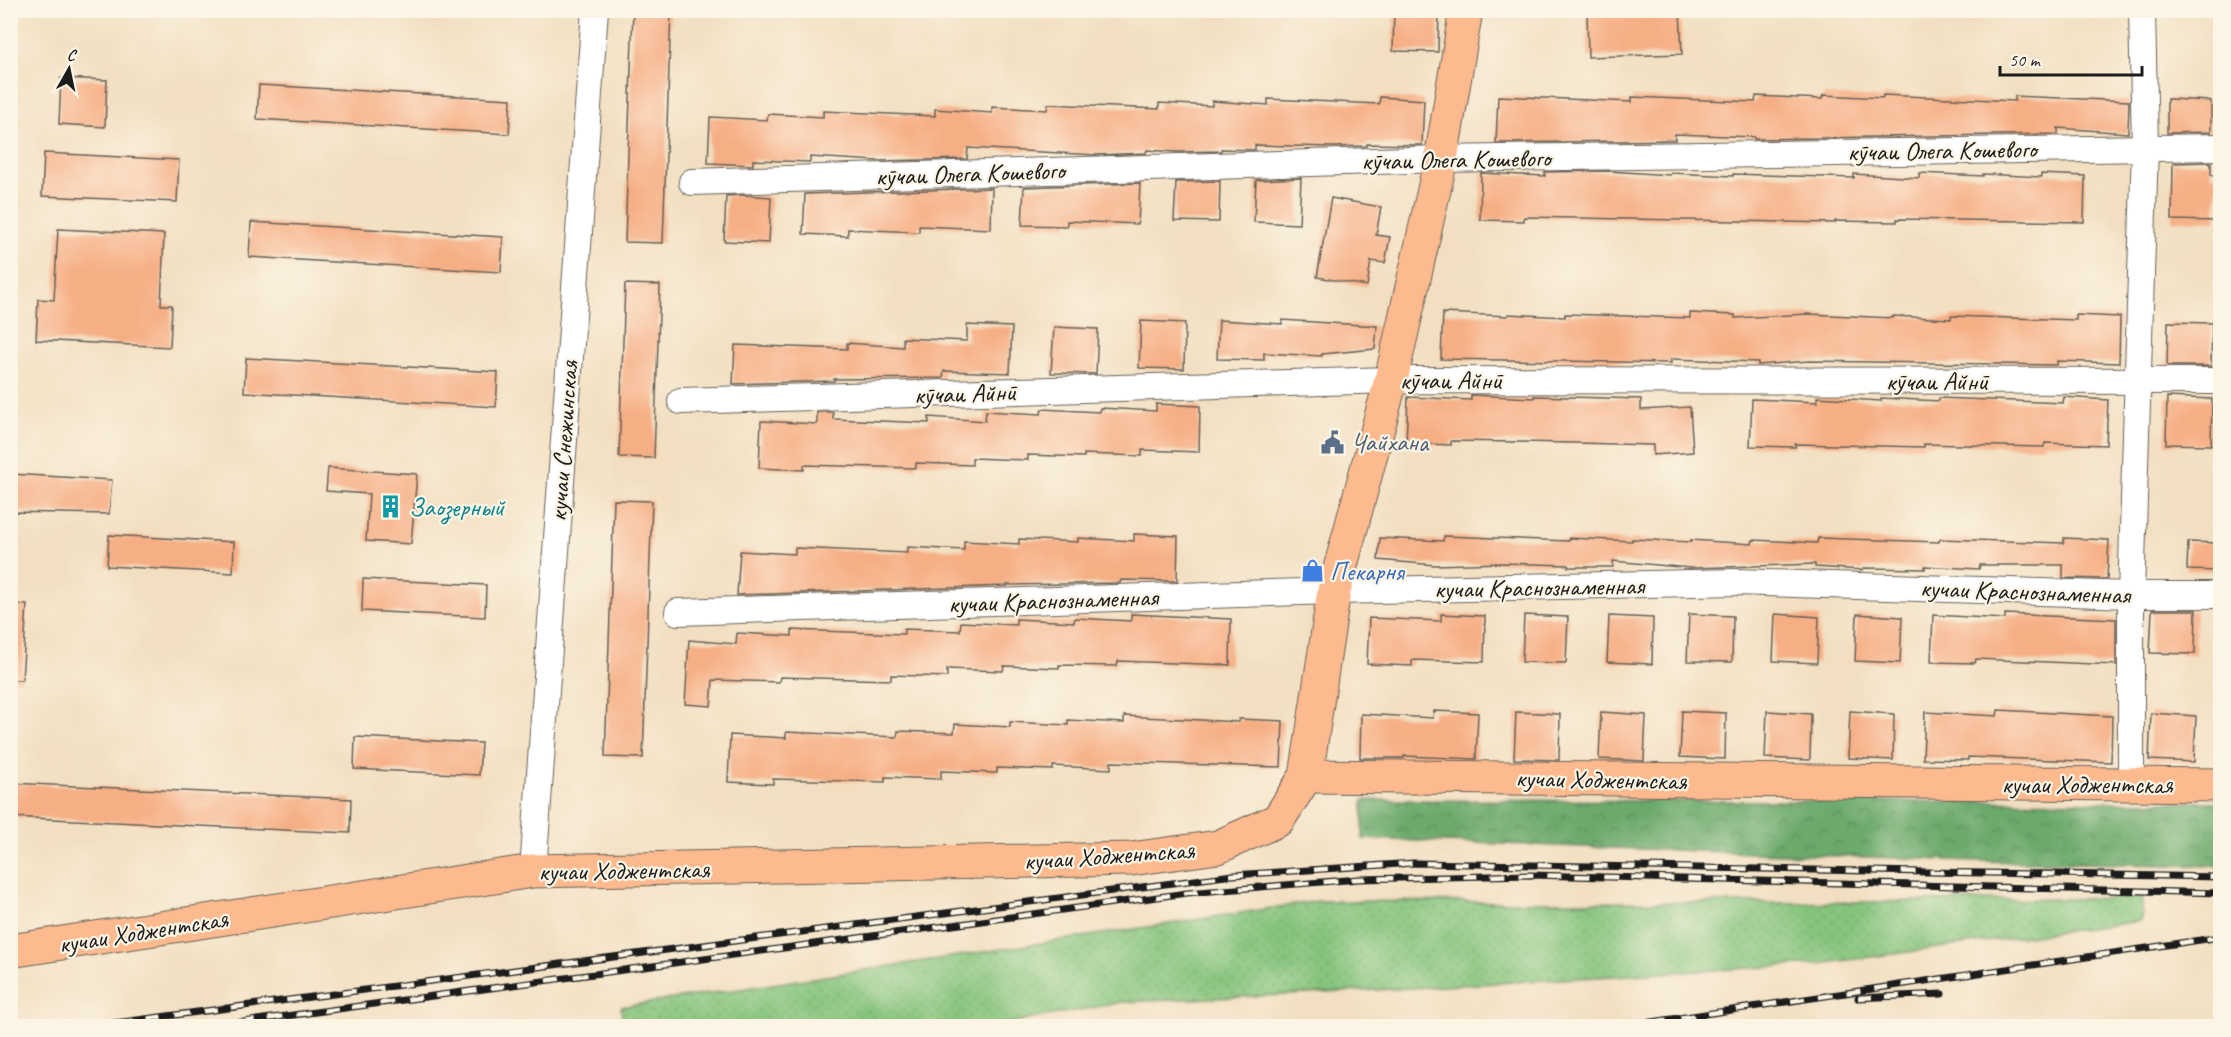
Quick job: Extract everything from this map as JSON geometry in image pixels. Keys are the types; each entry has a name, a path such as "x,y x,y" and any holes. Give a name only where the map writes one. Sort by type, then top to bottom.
{"main road":[{"path":"1306,776 1334,591 1391,380 1441,159 1466,10"},
{"name":"кучаи Ходжентская","path":"10,951 533,871 1131,859 1218,847 1278,820 1306,776 2220,785"}],"street":[{"name":"кучаи Снежинская","path":"533,871 595,10"},
{"path":"2131,784 2130,595 2145,146 2142,10"},
{"name":"кӯчаи Олега Кошевого","path":"692,182 1441,159 2145,146 2220,147"},
{"name":"кӯчаи Айнӣ","path":"681,401 1391,380 2220,381"},
{"name":"кучаи Краснознаменная","path":"678,612 1334,591 1737,582 2130,595 2220,595"}],"green space":[{"path":"1363,800 2220,802 2220,866 1976,861 1363,839"},
{"path":"2143,898 2141,921 1818,964 1308,994 1123,1002 993,1026 623,1026 621,1007 1318,901 1793,903"}],"building":[{"path":"633,10 671,10 663,243 625,242"},
{"path":"1394,10 1439,10 1438,52 1393,51"},
{"path":"1587,10 1680,10 1682,54 1588,57"},
{"path":"61,78 107,80 105,127 59,124"},
{"path":"259,85 511,99 509,134 257,119"},
{"path":"1823,95 1883,98 1883,95 2015,101 2015,96 2129,101 2128,133 2058,128 2058,134 1754,139 1754,137 1675,134 1675,140 1496,143 1498,96 1632,102 1632,97 1755,102 1756,96 1822,99"},
{"path":"1380,97 1424,100 1422,145 1367,144 1367,146 1332,147 1255,145 1255,150 1221,149 1221,151 1177,152 1147,150 1146,153 1097,155 968,148 967,159 878,161 810,157 810,162 753,160 753,165 708,163 710,117 767,120 768,114 823,117 823,111 935,116 935,109 992,113 992,107 1047,110 1048,104 1159,109 1159,103 1212,106 1212,101 1268,105 1268,99 1379,104"},
{"path":"2167,99 2211,101 2211,132 2167,133"},
{"path":"44,153 179,160 177,202 42,196"},
{"path":"2211,162 2211,175 2217,175 2216,221 2172,220 2173,163"},
{"path":"1608,171 1670,175 1671,173 1733,176 1733,174 1854,178 1854,174 1919,178 1919,173 1983,176 1983,174 2041,177 2041,174 2085,176 2084,222 1897,219 1897,222 1835,221 1835,223 1524,217 1524,221 1480,220 1481,173 1545,176 1545,172"},
{"path":"1301,178 1299,224 1254,222 1256,180"},
{"path":"1220,181 1219,222 1174,221 1176,182"},
{"path":"1140,183 1138,224 1067,221 1067,226 1022,225 1024,187"},
{"path":"992,188 991,229 919,226 919,232 848,229 848,236 803,234 805,194"},
{"path":"726,196 771,197 769,243 724,241"},
{"path":"1331,198 1381,207 1376,235 1390,237 1385,263 1371,261 1367,286 1317,277"},
{"path":"251,222 503,237 501,272 249,257"},
{"path":"58,229 164,234 161,305 172,305 170,347 36,340 38,299 54,300"},
{"path":"625,284 660,285 654,458 619,457"},
{"path":"1443,313 1690,318 1690,313 1735,315 1735,318 1808,314 1951,319 1951,316 2076,320 2076,315 2120,317 2119,363 2057,361 2057,365 1809,361 1758,365 1758,362 1671,359 1671,363 1441,359"},
{"path":"1219,320 1282,324 1282,320 1377,326 1375,349 1322,354 1322,356 1264,353 1264,360 1217,359"},
{"path":"1141,321 1185,323 1184,369 1139,368"},
{"path":"2168,322 2212,323 2211,366 2167,366"},
{"path":"967,325 1012,327 1010,373 944,371 943,378 834,379 834,381 733,384 735,345 847,349 847,343 903,347 903,338 967,341"},
{"path":"1054,327 1098,329 1096,374 1051,373"},
{"path":"246,358 498,372 496,407 244,392"},
{"path":"1471,395 1641,399 1641,410 1690,407 1693,452 1653,455 1653,445 1451,441 1451,445 1406,443 1408,397 1471,400"},
{"path":"1817,397 1881,401 1881,398 1939,401 1939,398 2063,403 2064,397 2108,400 2106,445 2045,443 2044,447 1924,444 1924,447 1795,444 1795,447 1750,446 1752,399 1817,402"},
{"path":"2167,397 2212,399 2211,445 2166,444"},
{"path":"1156,404 1200,406 1199,452 1142,450 1142,456 1084,454 1084,457 1028,455 1028,460 972,458 972,465 916,463 916,468 804,465 804,470 759,468 761,421 817,424 817,412 833,412 833,419 929,423 929,417 985,421 986,411 1041,414 1042,409 1099,412 1100,408 1156,411"},
{"name":"Заозерный","path":"328,468 417,474 411,544 366,541 369,494 326,491"},
{"path":"10,474 112,480 109,514 10,512"},
{"path":"614,500 652,501 643,758 605,757"},
{"path":"1134,534 1178,536 1177,581 1121,580 1120,583 737,595 740,551 795,554 795,548 907,553 907,547 964,550 964,541 1019,544 1019,539 1078,542 1078,538 1134,541"},
{"path":"109,535 234,542 233,573 107,566"},
{"path":"1444,536 1569,541 1569,538 1691,542 1691,540 1752,544 1753,540 1817,543 1818,538 2064,543 2064,538 2109,540 2107,579 2063,578 2063,565 1980,565 1979,569 1925,566 1925,569 1863,568 1863,570 1815,567 1815,564 1691,568 1613,561 1613,567 1568,567 1568,565 1502,563 1435,565 1378,560 1380,538 1443,541"},
{"path":"2188,542 2220,543 2220,571 2187,570"},
{"path":"363,579 486,585 485,617 362,611"},
{"path":"10,604 27,605 22,680 10,680"},
{"path":"2152,610 2196,610 2195,654 2150,653"},
{"path":"1131,614 1231,619 1230,665 1118,661 1117,666 1059,665 1059,668 1004,666 1003,671 947,669 947,677 891,675 891,680 780,677 779,682 713,680 711,706 685,704 689,640 736,644 737,633 792,636 792,630 904,634 904,629 960,631 961,622 1016,625 1016,619 1074,622 1075,618 1131,621"},
{"path":"1441,614 1485,616 1484,662 1412,660 1412,666 1367,664 1369,618 1441,621"},
{"path":"1689,614 1733,616 1732,662 1687,661"},
{"path":"1775,614 1819,617 1817,663 1773,661"},
{"path":"1857,614 1902,617 1900,663 1855,661"},
{"path":"2005,614 2116,619 2116,665 1976,659 1975,663 1931,662 1933,615 2005,619"},
{"path":"1524,615 1568,617 1566,663 1522,662"},
{"path":"1609,616 1653,618 1652,664 1607,662"},
{"path":"1998,710 2112,716 2111,762 1968,757 1968,760 1923,759 1925,712 1997,716"},
{"path":"1434,711 1478,713 1476,759 1404,756 1404,758 1360,758 1361,714 1433,718"},
{"path":"1682,711 1726,713 1725,759 1680,757"},
{"path":"1767,711 1811,714 1810,760 1765,758"},
{"path":"1850,711 1894,714 1893,760 1848,758"},
{"path":"1516,712 1560,714 1559,760 1514,759"},
{"path":"1601,712 1646,715 1644,761 1599,759"},
{"path":"2151,713 2196,716 2194,762 2149,760"},
{"path":"1124,716 1239,722 1239,719 1283,721 1281,767 1111,762 1111,769 1053,766 1053,770 997,768 997,773 941,771 941,779 885,777 885,782 773,779 773,784 728,782 730,735 786,738 786,732 897,737 898,731 954,733 955,724 1010,727 1010,722 1068,725 1068,720 1124,723"},
{"path":"355,737 481,743 479,775 354,769"},
{"path":"10,783 351,799 350,833 10,817"}],"railway":[{"path":"92,1026 1233,875 1414,863 2220,877"},
{"path":"213,1026 1187,893 1359,879 1531,875 2220,893"},
{"path":"1625,1026 2220,937"},
{"path":"1858,998 1942,994"}],"place":[{"name":"Чайхана","path":"1333,442"},
{"name":"Заозерный","path":"391,507"},
{"name":"Пекарня","path":"1312,571"}]}
